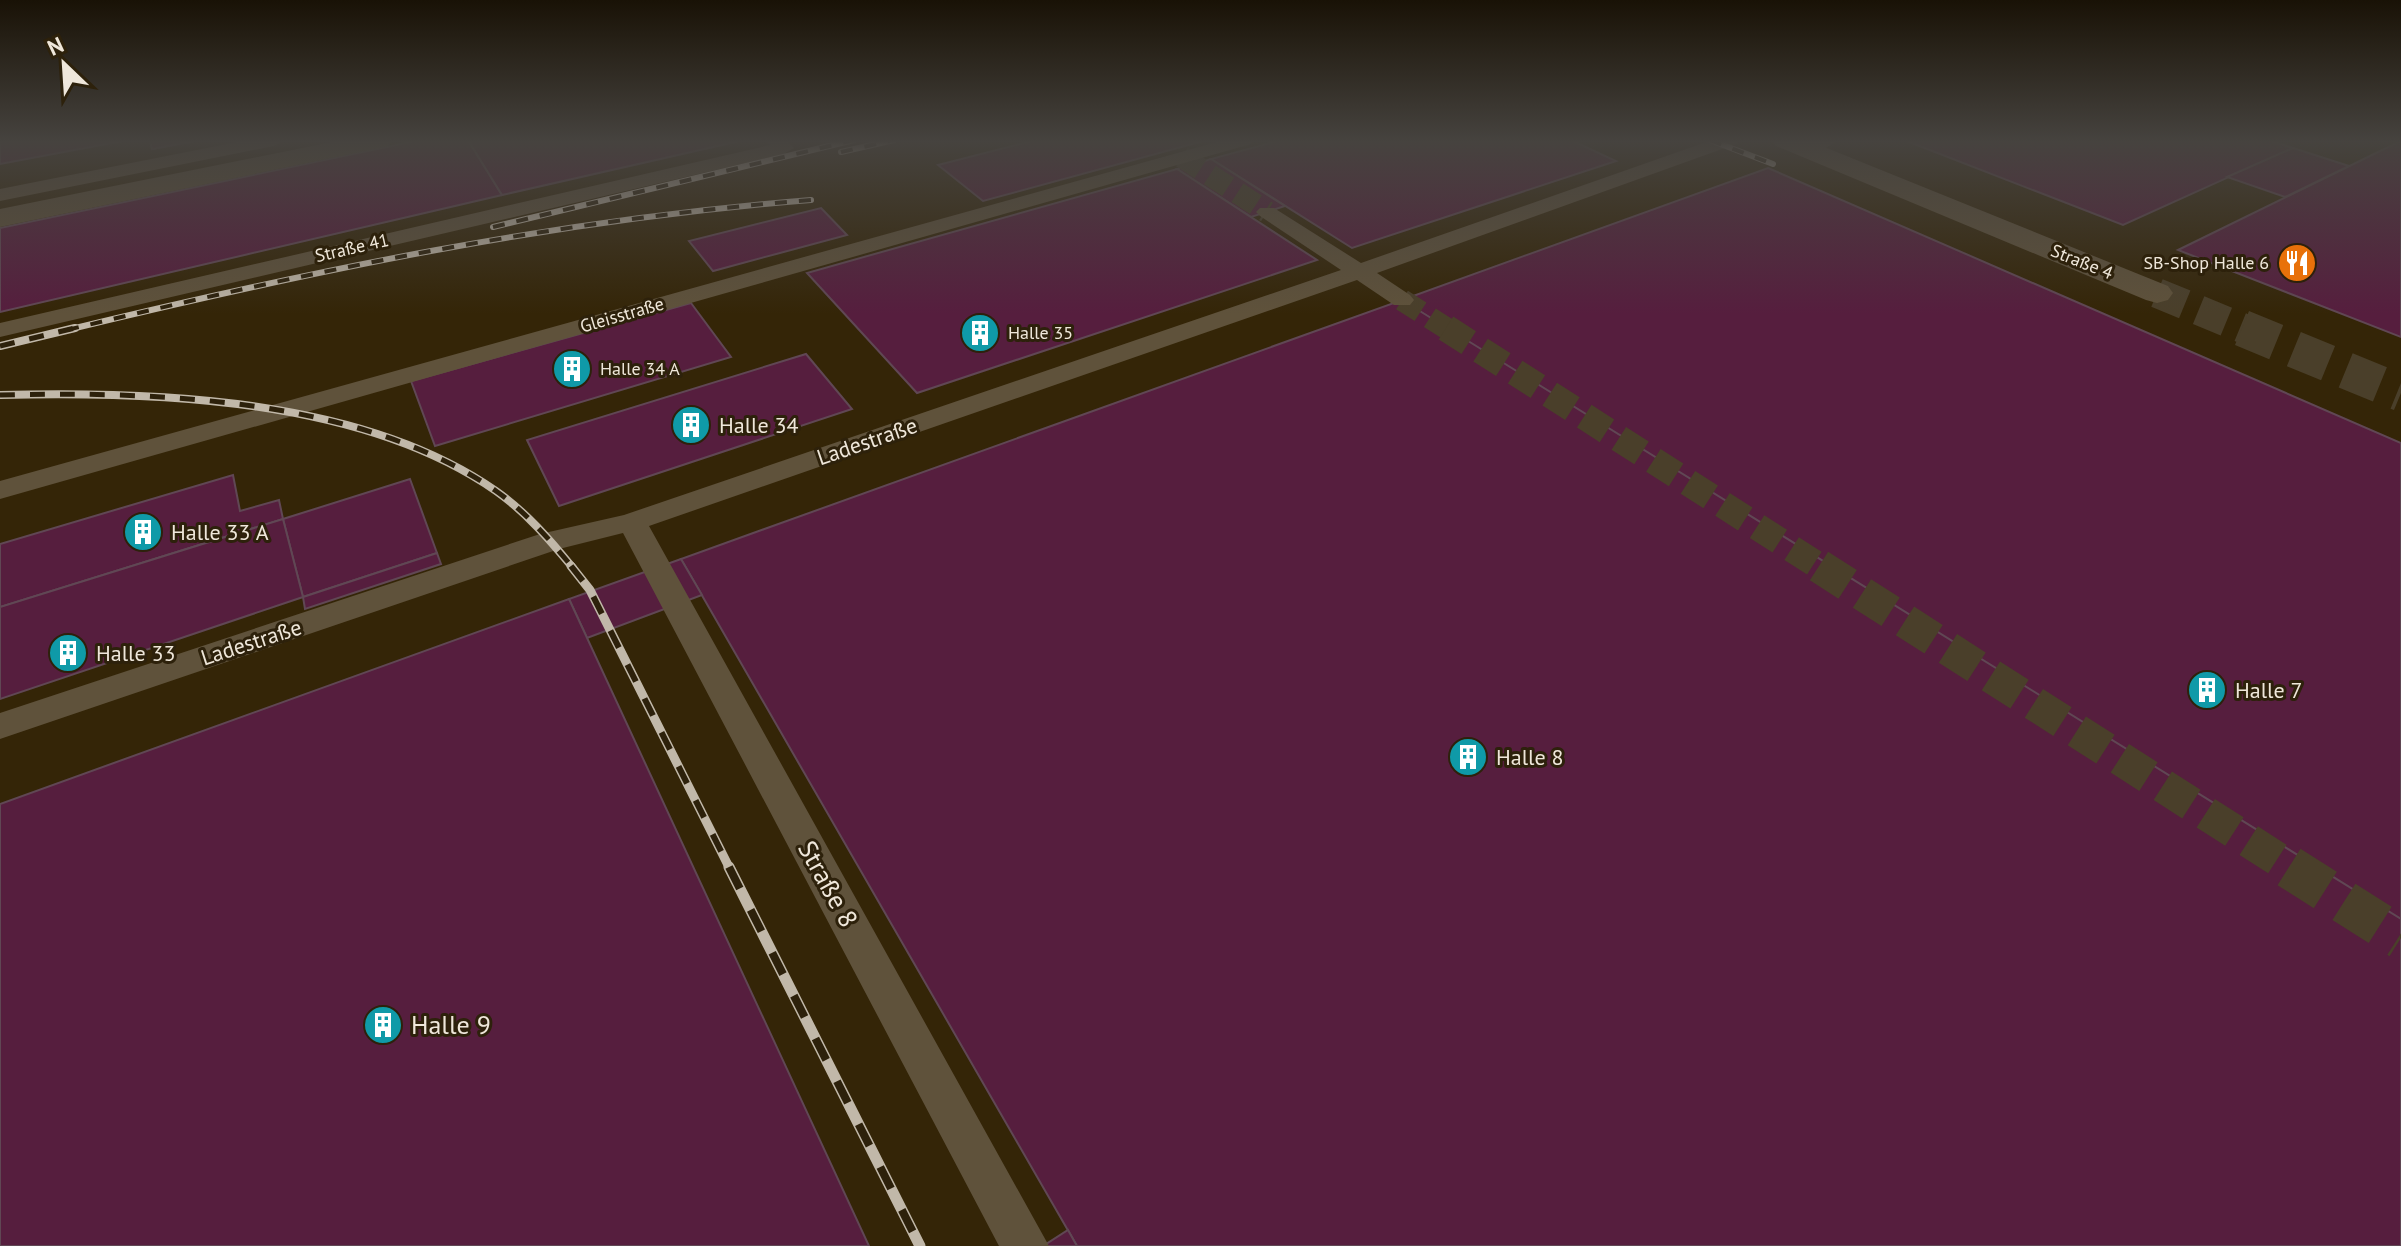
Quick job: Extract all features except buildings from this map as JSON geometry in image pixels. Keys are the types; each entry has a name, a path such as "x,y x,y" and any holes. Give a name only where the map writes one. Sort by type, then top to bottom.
{"street":[{"path":"0,218 98,198"},
{"name":"Straße 41","path":"0,330 568,198"},
{"name":"Gleisstraße","path":"0,490 1037,198"},
{"name":"Ladestraße","path":"0,726 551,541 632,522 1566,198"},
{"name":"Straße 4","path":"1937,198 2157,293"},
{"path":"0,204 41,210"},
{"path":"1267,212 1402,300"},
{"name":"Straße 8","path":"632,522 1025,1246"}],"shaded area":[{"path":"0,198 2401,198 2401,1246 0,1246"}],"tunnel":[{"path":"1246,198 1267,212"},
{"path":"2157,293 2247,330"},
{"path":"1402,300 1449,330"},
{"path":"1446,328 1822,568"},
{"path":"2242,328 2401,393"},
{"path":"1819,566 2293,869"},
{"path":"2289,867 2401,938"}],"railway":[{"path":"493,227 613,198"},
{"path":"67,330 252,287 436,250 622,220 811,200"},
{"path":"0,346 75,328"},
{"path":"0,395 125,395 190,399 322,419 384,436 443,460 496,491 527,517 573,568"},
{"path":"571,566 590,590 730,869"},
{"path":"729,867 920,1246"}],"place":[{"name":"SB-Shop Halle 6","path":"2297,263"},
{"name":"Halle 35","path":"980,333"},
{"name":"Halle 34 A","path":"572,369"},
{"name":"Halle 34","path":"691,425"},
{"name":"Halle 33 A","path":"143,532"},
{"name":"Halle 33","path":"68,653"},
{"name":"Halle 7","path":"2207,690"},
{"name":"Halle 8","path":"1468,757"},
{"name":"Halle 9","path":"383,1025"}]}
